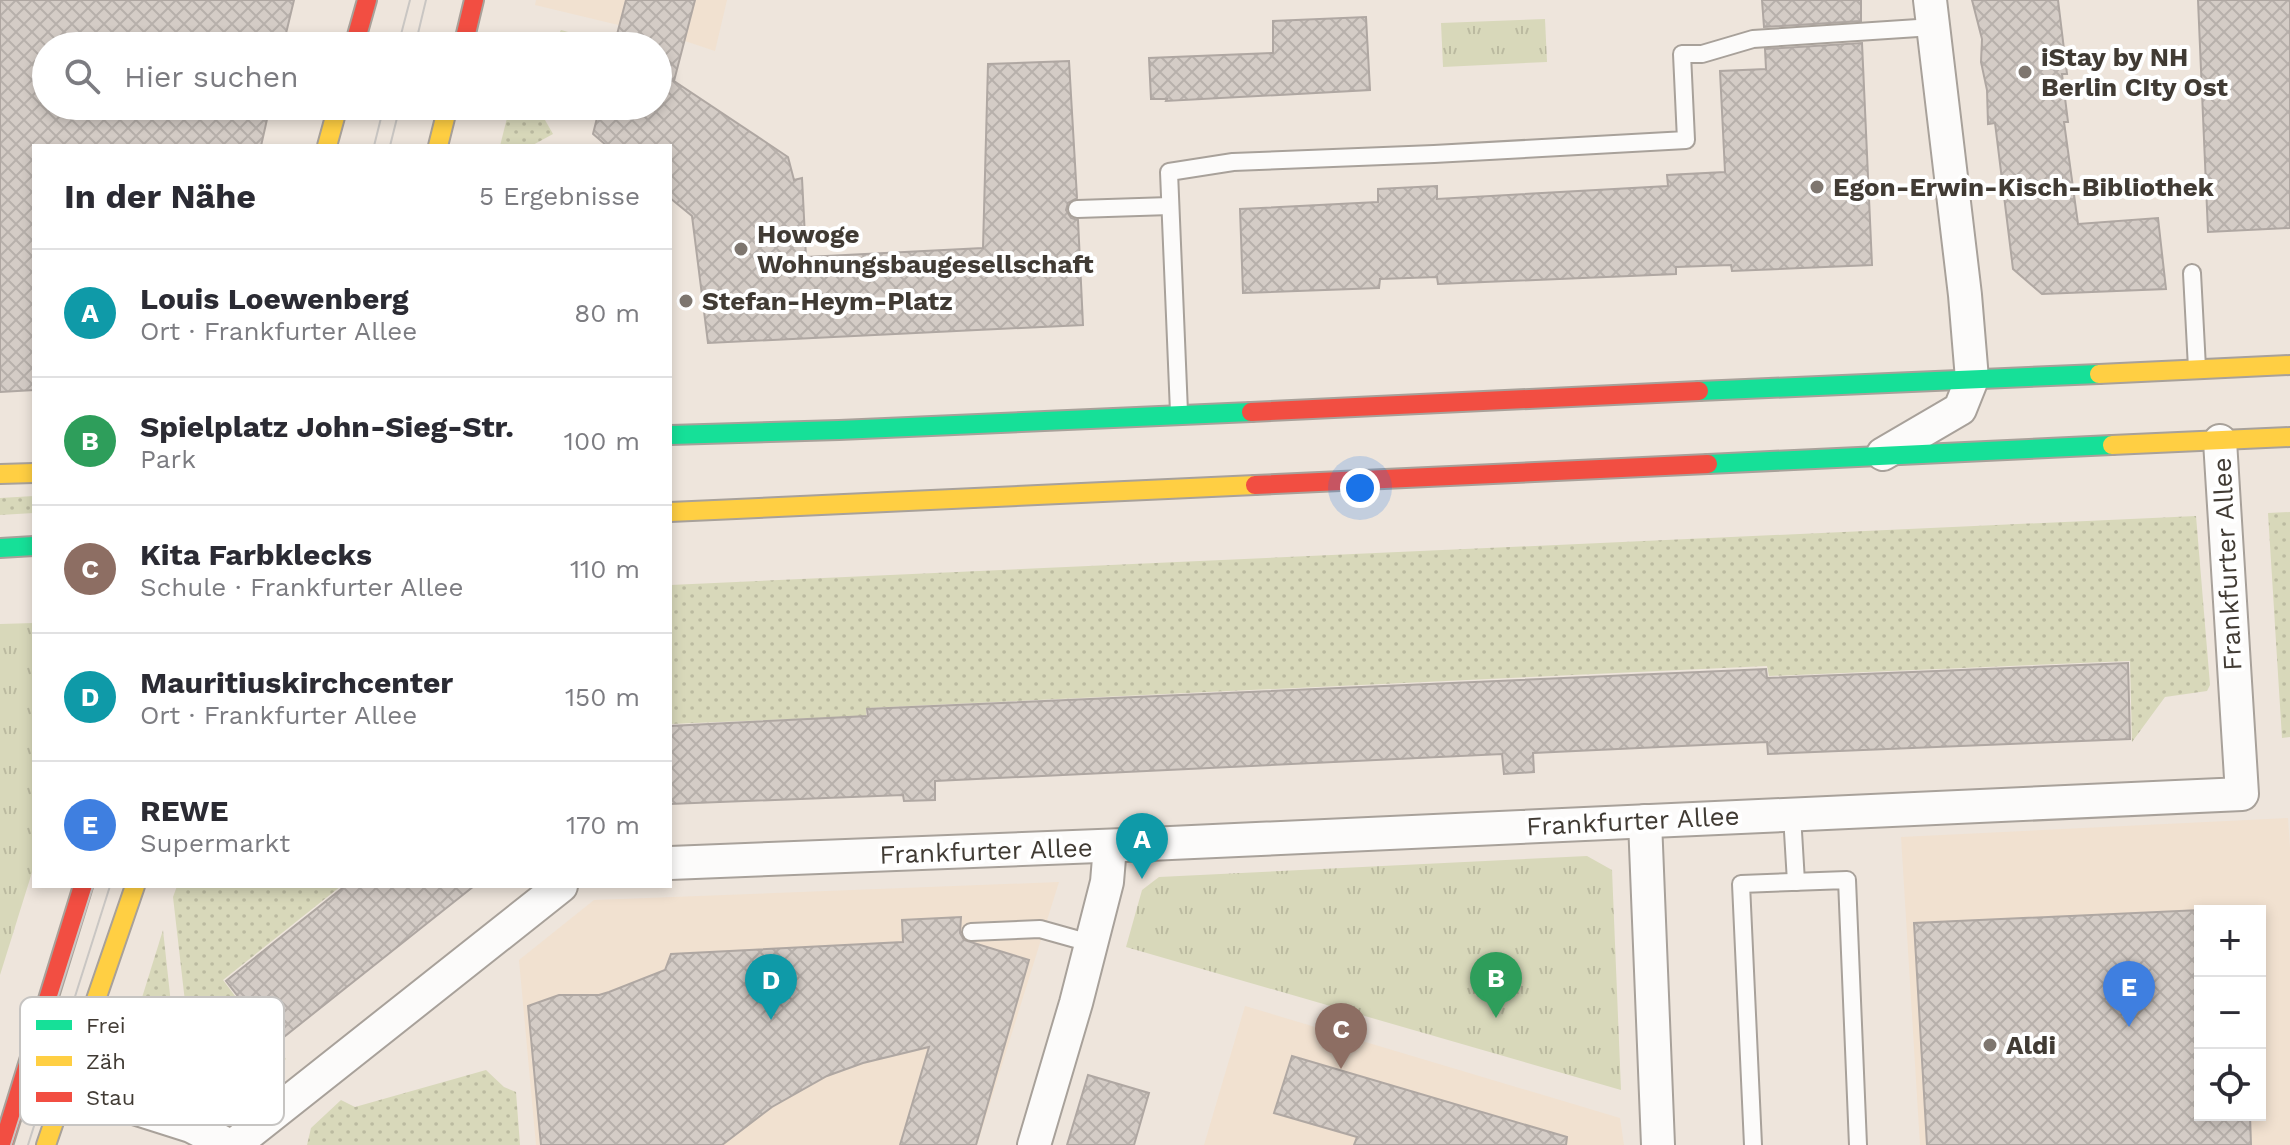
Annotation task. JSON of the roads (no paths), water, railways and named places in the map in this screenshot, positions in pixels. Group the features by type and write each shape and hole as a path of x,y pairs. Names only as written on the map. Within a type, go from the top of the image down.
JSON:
{"main road":[{"path":"358,32 367,0"},
{"path":"466,32 474,0"},
{"path":"328,144 334,120"},
{"path":"438,144 444,120"},
{"path":"672,435 2290,365"},
{"name":"Frankfurter Allee","path":"672,512 2290,437"},
{"path":"0,474 32,473"},
{"path":"0,548 32,546"},
{"path":"49,997 82,888"},
{"path":"96,997 134,888"},
{"path":"3,1145 20,1090"},
{"path":"46,1145 52,1125"}],"street":[{"path":"1880,456 1960,409 1972,379 1932,14"},
{"name":"Frankfurter Allee","path":"672,863 2242,794 2220,441"},
{"path":"1645,821 1658,1145"},
{"path":"1034,1145 1076,1003 1107,882 1110,846"},
{"path":"284,1105 558,888"},
{"path":"188,1125 228,1145"},
{"path":"234,1145 259,1125"}],"lane":[{"path":"1179,414 1169,172 1233,162 1686,140 1682,54 1702,54 1753,39 1932,14"},
{"path":"1077,209 1170,206"},
{"path":"2192,273 2197,369"},
{"path":"1792,815 1796,882"},
{"path":"1753,1145 1741,884 1847,880 1858,1145"},
{"path":"971,932 1040,929 1090,943"}],"tram line":[{"path":"402,32 410,0"},
{"path":"418,32 426,0"},
{"path":"374,144 380,120"},
{"path":"390,144 396,120"},
{"path":"58,997 92,888"},
{"path":"75,997 109,888"},
{"path":"11,1145 20,1117"},
{"path":"28,1145 34,1125"}],"place":[{"name":"iStay by NH Berlin CIty Ost","path":"2025,72"},
{"name":"Egon-Erwin-Kisch-Bibliothek","path":"1817,187"},
{"name":"Howoge Wohnungsbaugesellschaft","path":"741,249"},
{"name":"Stefan-Heym-Platz","path":"686,301"},
{"name":"Louis Loewenberg","path":"1142,879"},
{"name":"Spielplatz John-Sieg-Str.","path":"1496,1018"},
{"name":"Mauritiuskirchcenter","path":"771,1020"},
{"name":"REWE","path":"2129,1027"},
{"name":"Aldi","path":"1990,1045"},
{"name":"Kita Farbklecks","path":"1341,1069"}]}
